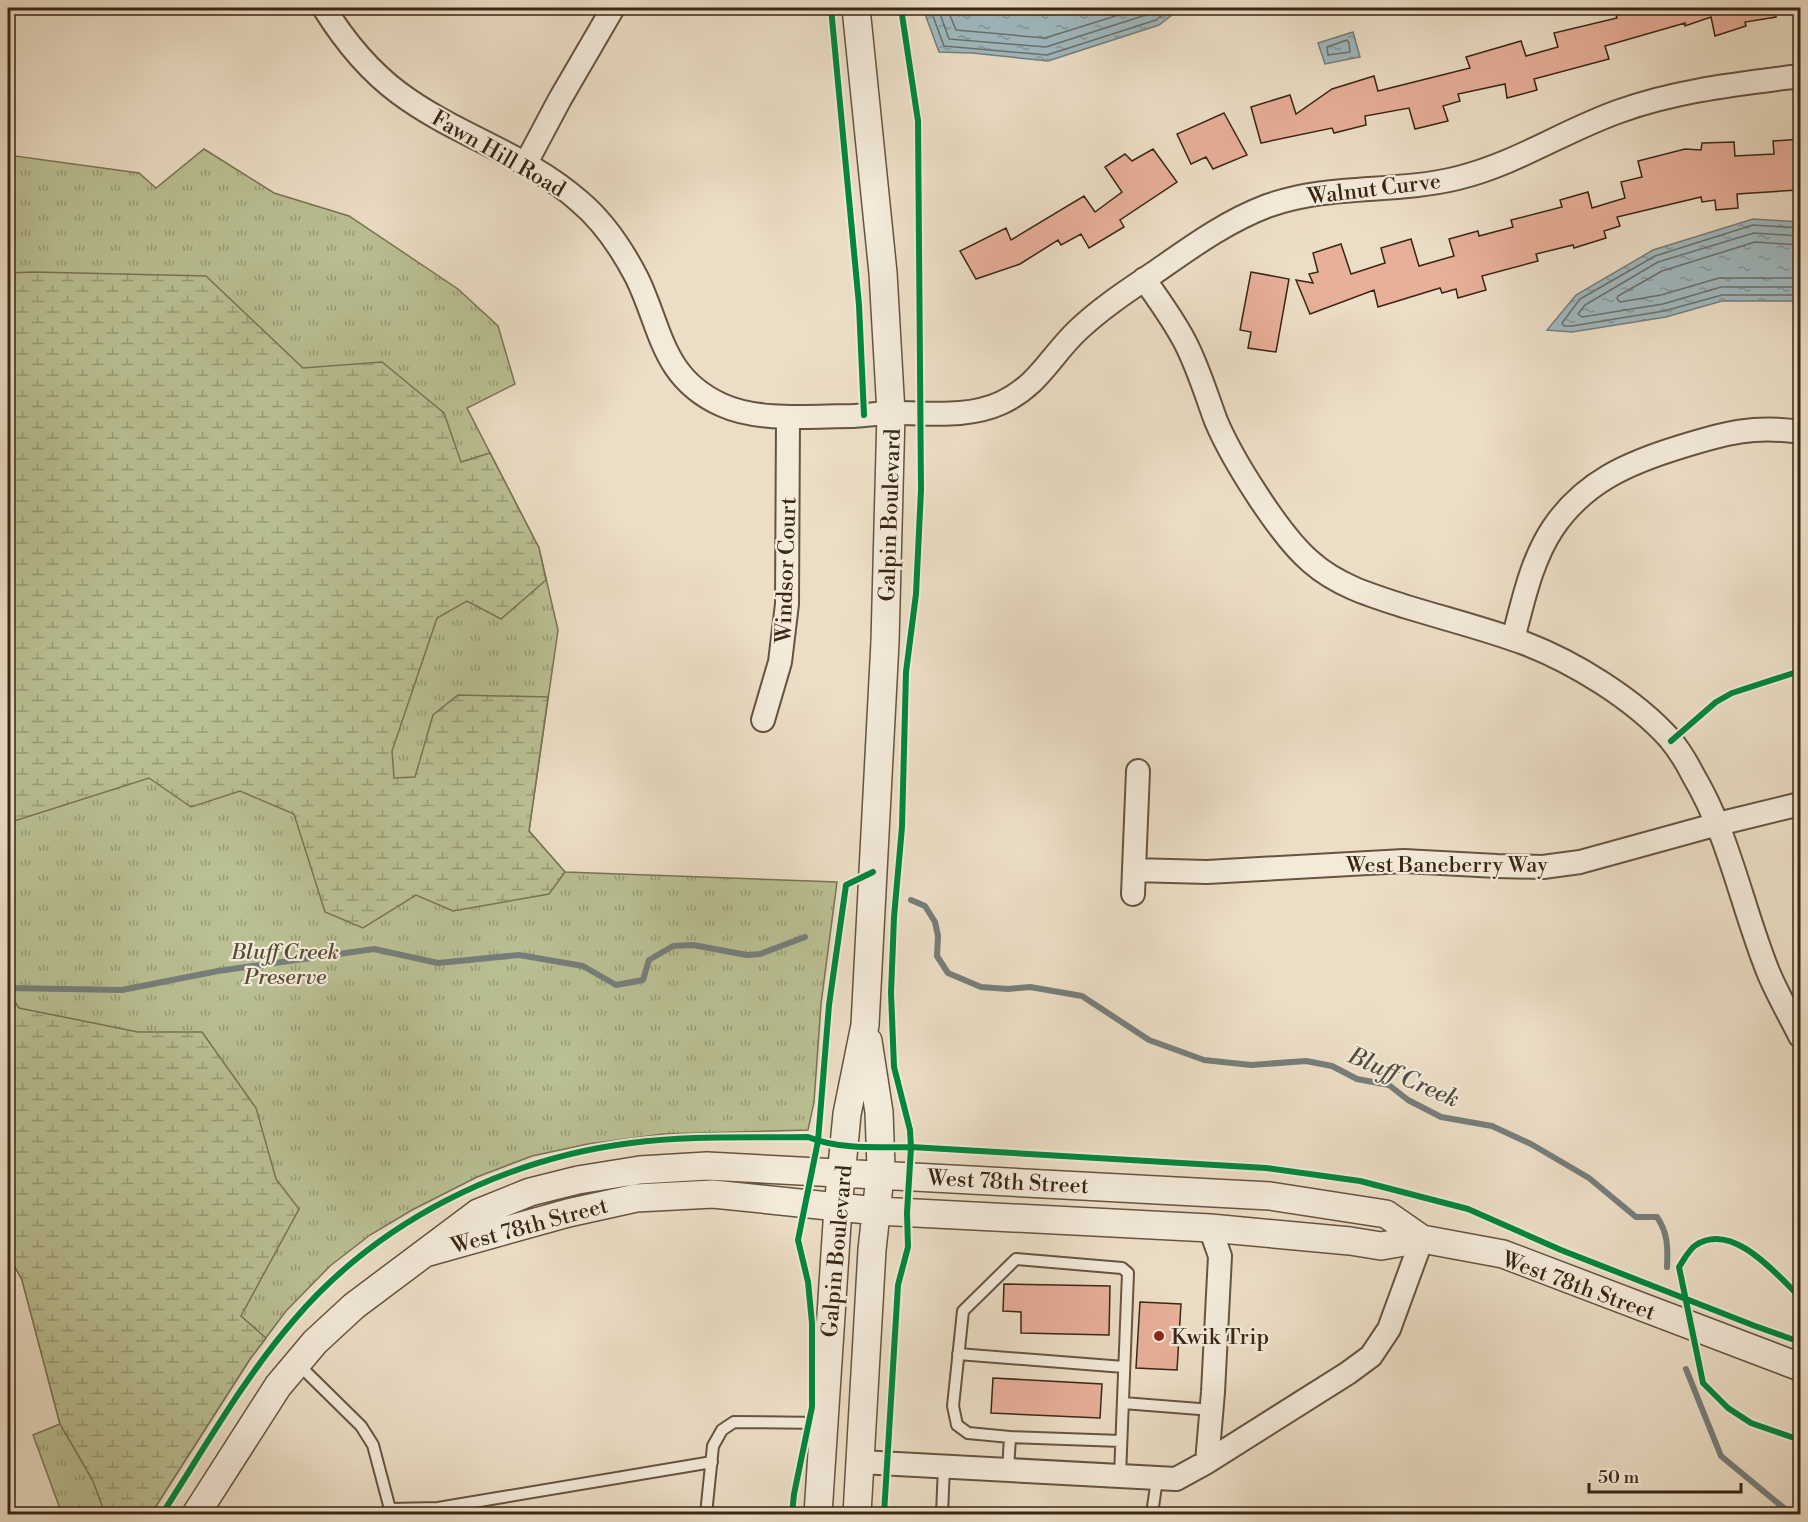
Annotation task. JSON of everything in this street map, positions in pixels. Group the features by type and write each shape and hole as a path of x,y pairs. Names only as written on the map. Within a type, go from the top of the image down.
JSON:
{"street":[{"name":"Fawn Hill Road","path":"324,8 352,49 399,93 430,113 526,163 561,186 584,205 606,231 638,280 665,350 683,376 703,394 721,405 742,412 788,417 891,413"},
{"path":"526,163 613,8"},
{"name":"Galpin Boulevard","path":"818,1515 838,1208 847,1114 865,1024 885,642 891,413 883,273 856,8"},
{"name":"Walnut Curve","path":"891,413 946,414 972,411 999,404 1025,389 1046,369 1074,334 1103,309 1199,241 1232,221 1266,207 1342,189 1412,186 1454,179 1488,170 1518,158 1614,113 1648,101 1687,91 1800,76"},
{"path":"1144,279 1168,312 1186,343 1217,423 1232,453 1282,530 1310,562 1339,581 1370,595 1513,639 1544,651 1582,671 1641,711 1671,741 1705,794 1718,824 1769,974 1800,1036"},
{"name":"Windsor Court","path":"763,720 780,662 786,622 788,417"},
{"path":"1513,639 1534,563 1553,529 1575,502 1601,480 1636,461 1719,435 1747,429 1775,428 1800,432"},
{"path":"1133,894 1138,771"},
{"name":"West Baneberry Way","path":"1134,870 1207,872 1404,861 1543,867 1580,862 1800,804"},
{"name":"Galpin Boulevard","path":"857,1515 872,1250 880,1174 879,1112 865,1024"},
{"name":"West 78th Street","path":"196,1515 278,1386 315,1342 354,1306 478,1213 530,1192 578,1180 640,1170 707,1166 1273,1197 1386,1214 1422,1239"},
{"name":"West 78th Street","path":"425,1253 568,1213 636,1198 713,1194 877,1211 1210,1228 1381,1246 1422,1239 1503,1254 1800,1367"},
{"path":"1207,1462 1220,1256 1210,1228"},
{"path":"860,1462 1176,1479 1207,1462 1371,1356 1389,1329 1422,1239"}],"lane":[{"path":"1120,1476 1128,1273 1122,1268 1016,1260 963,1311 953,1406 957,1425 968,1433 1121,1442"},
{"path":"958,1354 1124,1367"},
{"path":"297,1363 361,1426 373,1445 387,1512 438,1508 712,1462"},
{"path":"1123,1403 1212,1410"},
{"path":"706,1515 713,1446 722,1430 734,1422 823,1423"},
{"path":"1008,1470 1010,1437"},
{"path":"942,1515 944,1466"},
{"path":"1152,1515 1157,1479"}],"green space":[{"name":"Bluff Creek Preserve","path":"204,149 274,193 349,216 458,289 498,326 515,384 467,408 539,548 558,630 529,831 565,872 837,882 821,1004 814,1102 808,1130 663,1134 588,1144 532,1156 477,1177 412,1210 370,1235 330,1266 286,1311 250,1359 151,1514 62,1514 33,1435 60,1424 22,1280 8,1254 8,155 139,173 156,188"},
{"path":"8,273 206,276 303,368 382,362 444,413 461,462 490,453 539,548 546,580 501,619 467,601 437,618 392,751 394,778 415,777 433,715 458,695 548,697 529,831 565,872 549,894 453,911 416,895 363,928 325,912 294,814 240,791 191,807 149,778 8,823"},
{"path":"8,991 19,1008 138,1032 202,1032 256,1108 276,1179 299,1209 241,1316 266,1338 250,1359 151,1514 105,1514 93,1481 60,1424 22,1280 8,1254"}],"water":[{"path":"925,8 1181,8 1159,25 1048,61 939,52 925,14"},
{"path":"1353,32 1360,57 1325,64 1318,43"},
{"path":"1753,219 1800,222 1800,301 1722,301 1666,317 1572,332 1547,330 1576,295 1653,250"}],"building":[{"path":"1614,8 1776,8 1776,17 1745,22 1746,26 1715,36 1711,17 1685,26 1685,23 1605,46 1609,59 1534,79 1537,90 1507,98 1505,84 1458,94 1460,101 1443,106 1448,121 1415,129 1409,108 1365,116 1366,125 1334,133 1332,128 1261,143 1251,107 1290,95 1296,114 1332,89 1374,76 1378,91 1470,68 1466,57 1521,41 1526,56 1558,47 1554,33 1617,18"},
{"path":"1224,113 1247,155 1213,169 1206,157 1191,164 1177,134"},
{"path":"1800,139 1800,178 1797,178 1797,190 1737,194 1738,208 1716,210 1715,200 1702,202 1701,197 1617,217 1620,226 1604,231 1606,238 1574,248 1573,245 1536,254 1538,261 1482,276 1486,290 1458,298 1456,289 1442,293 1440,288 1378,307 1374,290 1310,314 1296,280 1313,283 1309,274 1318,272 1313,253 1341,244 1351,274 1385,263 1381,248 1411,239 1419,266 1454,256 1449,239 1478,231 1479,236 1513,227 1511,220 1562,207 1560,200 1588,192 1592,208 1625,198 1621,182 1642,177 1638,161 1685,149 1701,150 1702,143 1734,142 1735,156 1774,154 1773,141"},
{"path":"1153,149 1177,182 1120,220 1124,227 1089,248 1081,234 1061,245 1058,240 1020,264 976,279 960,251 1006,228 1011,240 1084,196 1095,212 1122,192 1105,167 1125,154 1132,161"},
{"path":"1251,272 1289,279 1276,352 1248,348 1251,332 1240,330"},
{"name":"Kwik Trip","path":"1004,1284 1110,1286 1109,1335 1021,1333 1021,1312 1003,1311"},
{"name":"Kwik Trip","path":"1140,1302 1181,1304 1177,1370 1136,1368"},
{"path":"993,1378 1102,1384 1100,1418 991,1413"}],"waterway":[{"name":"Bluff Creek","path":"911,900 925,906 935,922 938,936 937,956 948,973 981,987 1008,989 1030,987 1082,996 1149,1040 1204,1060 1251,1065 1306,1061 1332,1066 1357,1079 1389,1085 1408,1100 1441,1117 1492,1126 1531,1144 1589,1178 1636,1217 1657,1217 1666,1241 1667,1267"},
{"name":"Bluff Creek","path":"8,988 122,990 218,971 374,949 438,963 519,955 583,966 616,985 643,980 649,960 673,946 693,945 747,955 760,954 805,937"},
{"name":"Bluff Creek","path":"1686,1369 1721,1456 1791,1514"}],"cycle path":[{"path":"831,8 859,305 864,415"},
{"path":"884,1514 898,1285 908,1247 910,1130 894,1067 891,993 894,917 902,827 906,672 916,594 921,490 918,121 901,8"},
{"path":"1671,741 1716,702 1732,693 1800,671"},
{"path":"792,1514 812,1407 812,1323 808,1282 798,1240 818,1141 829,1005 846,885 873,872"},
{"path":"162,1514 225,1415 275,1343 327,1285 364,1253 404,1225 446,1200 491,1180 537,1163 584,1151 653,1140 808,1137 846,1146 911,1147 1266,1168 1360,1181 1468,1209 1561,1250 1800,1342"},
{"path":"1800,1297 1753,1254 1725,1240 1710,1239 1696,1245 1679,1267 1703,1383 1728,1408 1751,1423 1800,1440"}],"place":[{"name":"Kwik Trip","path":"1159,1336"}]}
